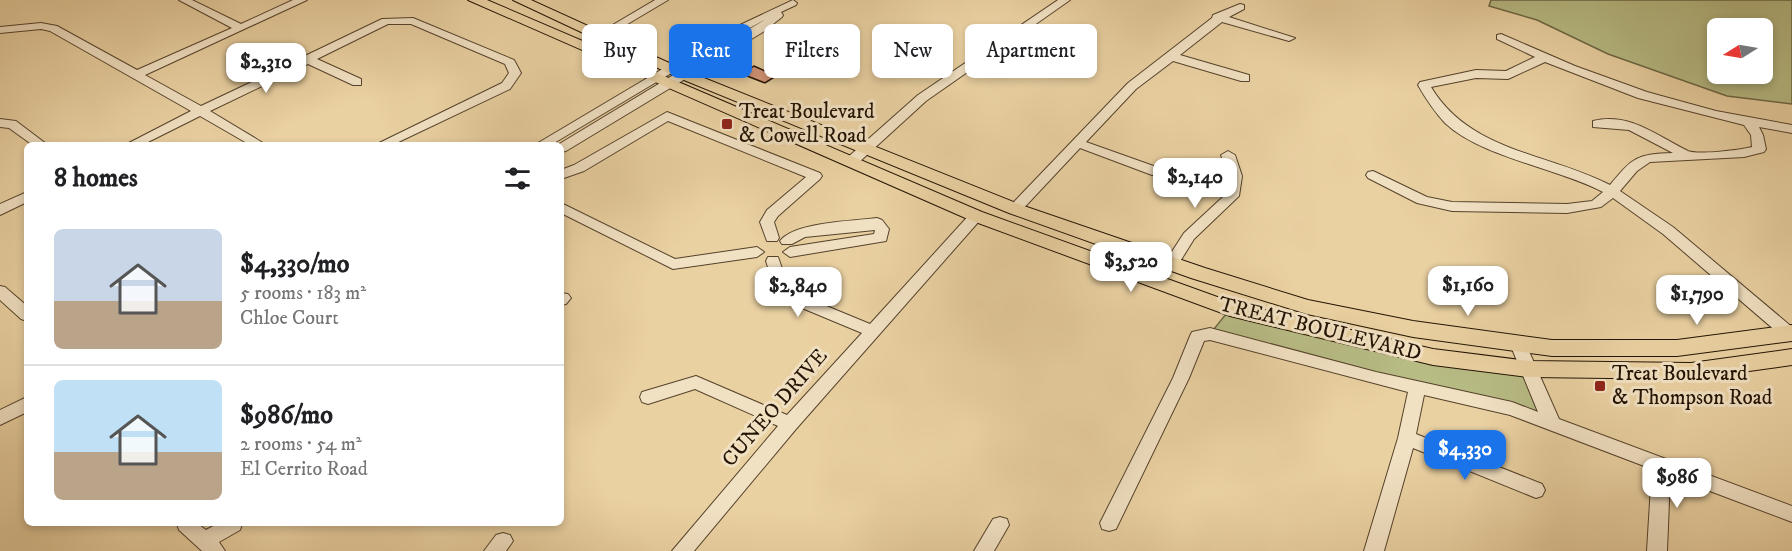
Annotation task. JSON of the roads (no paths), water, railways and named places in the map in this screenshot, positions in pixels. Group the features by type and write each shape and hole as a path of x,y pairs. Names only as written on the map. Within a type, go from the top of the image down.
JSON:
{"main road":[{"name":"TREAT BOULEVARD","path":"475,0 669,76"},
{"name":"TREAT BOULEVARD","path":"520,0 582,28"},
{"name":"TREAT BOULEVARD","path":"675,78 859,155 1171,264 1307,307 1413,329 1552,348 1677,348 1792,336"},
{"name":"TREAT BOULEVARD","path":"859,155 976,216 1230,309 1433,357 1529,369 1691,371 1792,357"},
{"path":"1716,368 1732,356 1783,349 1792,336"}],"street":[{"path":"184,0 241,28"},
{"path":"138,74 302,0"},
{"path":"621,24 663,0"},
{"path":"859,155 922,98 1065,0"},
{"path":"752,34 794,1"},
{"path":"1015,209 1132,86 1173,57 1217,17 1240,7"},
{"path":"1217,17 1289,38"},
{"path":"137,142 376,24 396,20 413,21 510,62 515,73 506,86 387,142"},
{"path":"0,30 41,26 53,28 255,142"},
{"path":"1502,37 1543,58 1653,100 1750,124 1792,129"},
{"path":"1173,57 1245,78"},
{"path":"305,58 357,82"},
{"path":"1543,58 1508,75 1476,74 1424,85 1429,96 1464,132 1488,146 1574,173 1612,189 1645,211 1792,336"},
{"path":"546,142 669,77"},
{"path":"564,146 669,77"},
{"path":"564,174 579,168 667,116 815,177 772,213 767,222 772,238 789,247 881,238 882,229 877,223 802,233 789,247 784,258 773,261 763,259 757,252"},
{"path":"1597,124 1613,122 1650,133 1687,156"},
{"path":"0,123 12,124 37,142"},
{"path":"1373,175 1408,194 1440,205 1557,209 1596,204 1634,163 1647,158 1744,153 1759,148 1750,124"},
{"path":"1078,142 1157,172"},
{"path":"1171,264 1189,237 1232,196 1235,176 1228,155"},
{"path":"0,210 24,198"},
{"path":"564,209 674,264 757,252"},
{"name":"CUNEO DRIVE","path":"682,551 790,424 976,216"},
{"path":"757,252 762,242 772,238"},
{"path":"773,261 783,294 872,331"},
{"path":"0,291 24,311"},
{"path":"1109,523 1181,378 1198,336 1210,334 1417,388 1512,409 1792,514"},
{"path":"1518,344 1552,424"},
{"path":"648,397 696,382 790,424"},
{"path":"1374,551 1407,438 1417,388"},
{"path":"0,418 24,406"},
{"path":"1407,438 1536,490"},
{"path":"1657,551 1661,464"},
{"path":"984,551 1000,525"},
{"path":"188,526 210,546 231,526"}],"place":[{"name":"Treat Boulevard & Cowell Road","path":"727,124"},
{"name":"Treat Boulevard & Thompson Road","path":"1600,386"}]}
